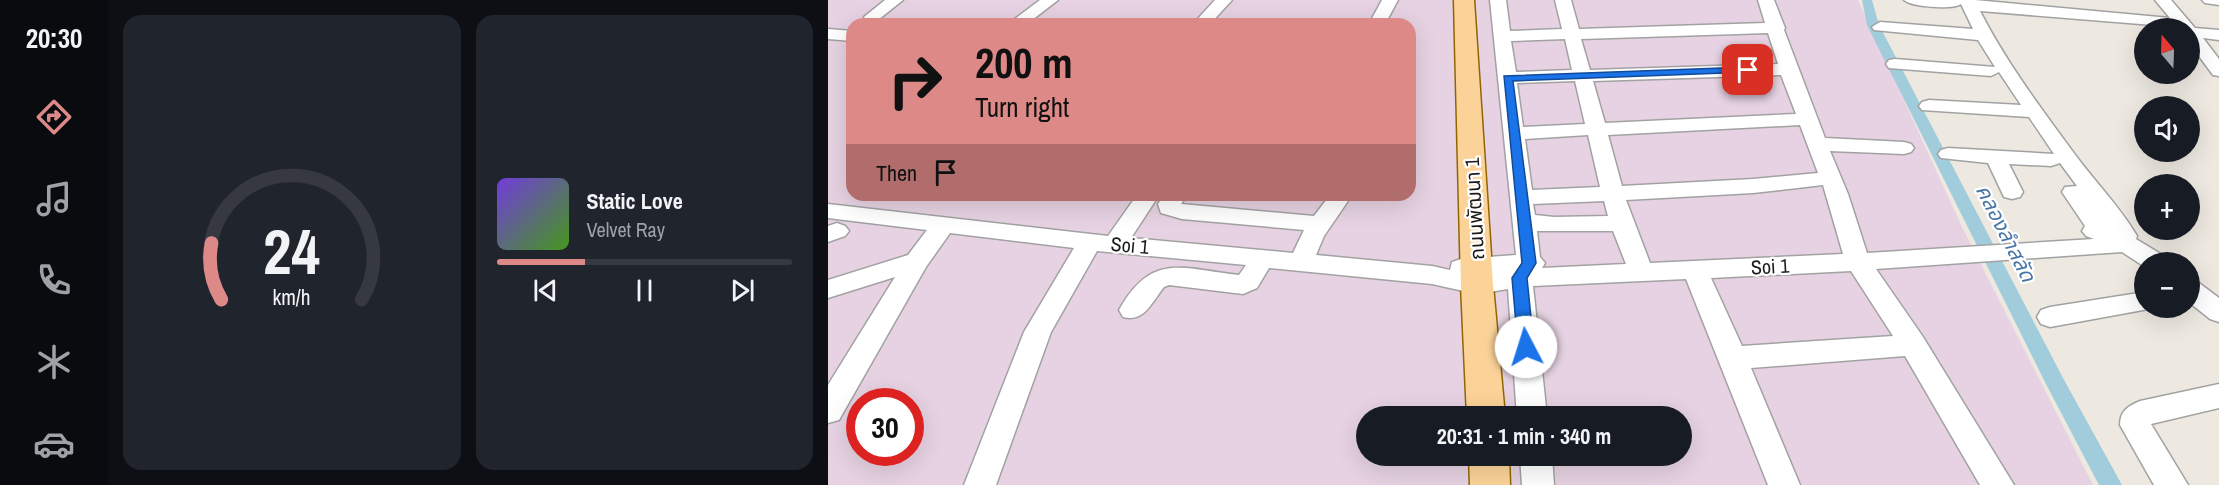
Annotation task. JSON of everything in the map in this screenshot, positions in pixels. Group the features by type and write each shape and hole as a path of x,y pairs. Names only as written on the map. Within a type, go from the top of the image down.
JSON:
{"main road":[{"name":"ถนนพัฒนา 1","path":"1464,0 1485,406"},
{"path":"1489,466 1490,485"}],"street":[{"path":"872,17 895,0"},
{"path":"1024,18 1050,0"},
{"path":"1207,18 1224,0"},
{"path":"1380,18 1390,0"},
{"path":"1498,0 1525,222 1531,406"},
{"path":"1563,0 1583,75 1586,96 1615,191 1622,223 1638,264 1855,253"},
{"path":"1766,0 1777,28 1788,69 1818,144 1855,253 1913,345 1990,484"},
{"path":"1912,0 1961,2 2134,23"},
{"path":"2163,0 2179,18"},
{"path":"2210,0 2216,1"},
{"path":"1961,2 1991,71 2069,161 2117,222 2125,236 2109,240"},
{"path":"1880,27 1976,35"},
{"path":"1503,36 1571,32 1777,28"},
{"path":"2200,31 2219,35"},
{"path":"828,34 846,36"},
{"path":"1976,35 2027,112 2051,160 2098,226 2109,240 2140,252"},
{"path":"2200,45 2219,71"},
{"path":"1895,64 1991,71"},
{"path":"1508,78 1788,69"},
{"path":"1929,106 2027,112"},
{"path":"1514,133 1807,119"},
{"path":"1818,144 1904,148"},
{"path":"1948,154 2051,160"},
{"path":"1996,158 2012,192"},
{"path":"1522,198 1615,191 1728,188 1830,178"},
{"path":"835,222 865,201"},
{"path":"980,485 1038,332 1102,242 1142,201"},
{"path":"1171,201 1169,208 1182,212 1321,224"},
{"path":"1301,262 1321,224 1337,201"},
{"name":"Soi 1","path":"835,222 944,224 1432,275 1477,275 1638,264 1695,270 1855,253 2109,240"},
{"path":"1525,222 1554,225 1622,223"},
{"path":"828,411 916,262 944,224"},
{"path":"1132,310 1158,278 1167,276 1243,285 1248,282 1263,258"},
{"path":"828,289 916,262"},
{"path":"1695,270 1784,485"},
{"path":"2200,293 2219,312"},
{"path":"2050,317 2134,303"},
{"path":"1733,358 1913,345"},
{"path":"2172,485 2135,425 2135,419 2140,414 2219,396"},
{"path":"1537,466 1538,485"}],"shaded area":[{"path":"828,0 1858,0 1962,227 2093,485 828,485"}],"waterway":[{"name":"คลองลำสลัด","path":"1867,0 1873,25 2056,384 2111,485"}],"route":[{"path":"1526,347 1520,278 1529,263 1508,78 1748,70"}]}
